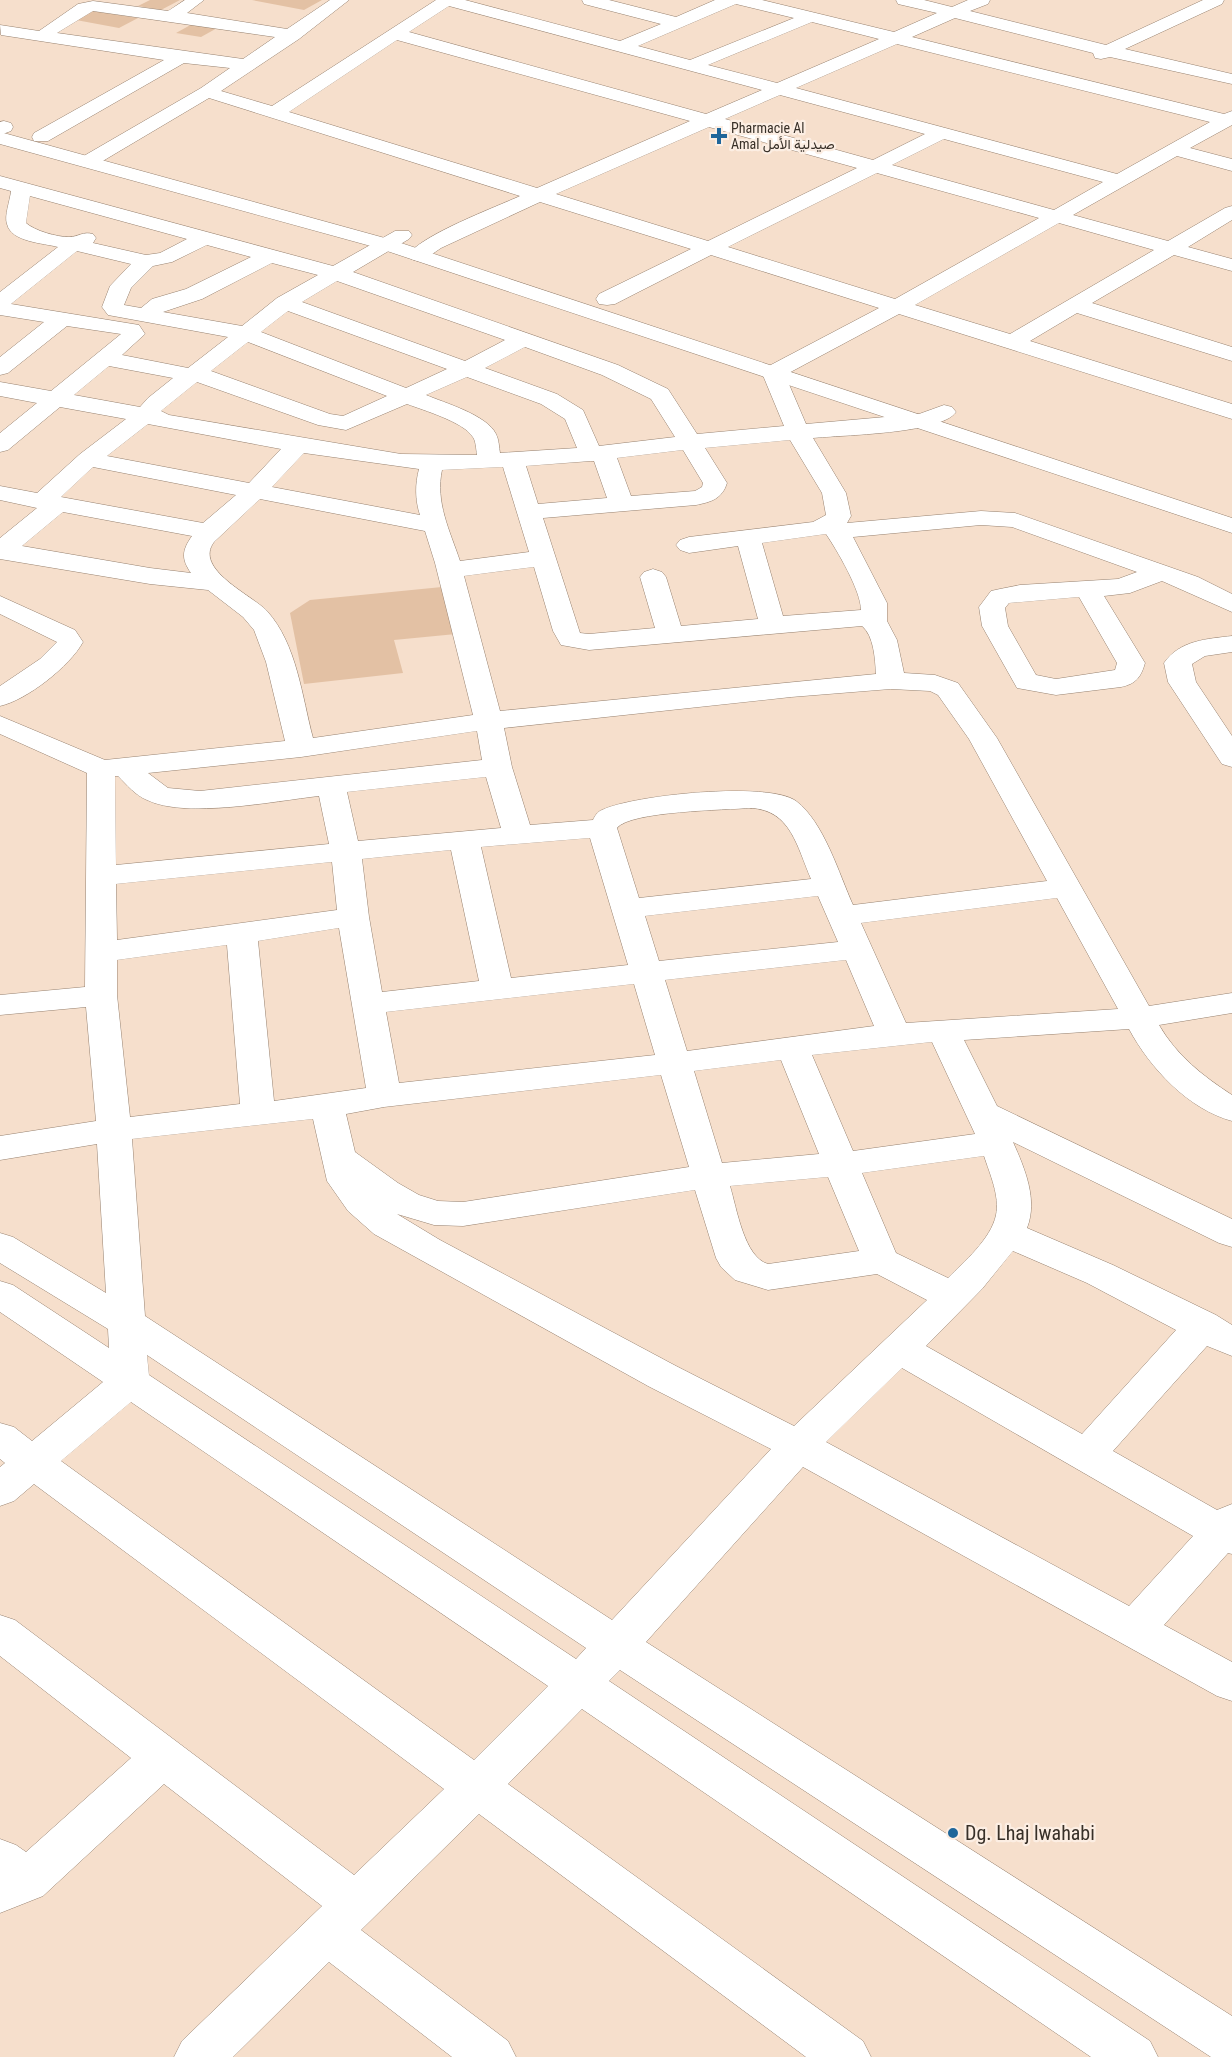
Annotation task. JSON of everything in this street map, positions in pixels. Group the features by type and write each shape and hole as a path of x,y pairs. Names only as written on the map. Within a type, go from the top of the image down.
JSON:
{"street":[{"path":"171,16 196,0"},
{"path":"96,158 207,92 341,0"},
{"path":"274,113 447,0 1118,180"},
{"path":"590,0 678,22"},
{"path":"622,48 729,0"},
{"path":"742,0 1229,119"},
{"path":"904,0 1108,51 1232,79"},
{"path":"426,249 538,195 982,0"},
{"path":"1053,77 1216,0"},
{"path":"42,36 84,8 93,6 293,35"},
{"path":"690,66 811,17"},
{"path":"0,30 248,65"},
{"path":"395,34 1232,265"},
{"path":"41,137 181,57"},
{"path":"207,92 1232,412"},
{"path":"426,249 607,299 783,368 896,307 1229,119"},
{"path":"1,130 41,137 96,158"},
{"path":"1,130 394,239 934,417 1232,508"},
{"path":"607,299 942,133"},
{"path":"1175,150 1232,165"},
{"path":"0,182 334,273 610,370 651,388 665,400 716,483 712,492 696,498 528,512"},
{"path":"22,187 16,223 19,229 29,234 146,261 165,258 207,237"},
{"path":"1012,342 1232,212"},
{"path":"0,302 21,275 128,216"},
{"path":"0,236 29,234"},
{"path":"0,550 49,504 88,459 192,374 285,303 394,239"},
{"path":"144,316 160,304 194,294 271,255"},
{"path":"146,261 121,286 113,307 116,310 244,333 468,421 478,428 488,446 501,460 528,512 563,615 566,633 570,639 589,642 856,618 874,622"},
{"path":"285,303 378,334 549,399 566,408 575,415 622,504"},
{"path":"1074,305 1232,354"},
{"path":"0,309 119,327 133,332 132,336 105,359 1,444"},
{"path":"0,368 62,319"},
{"path":"105,359 192,374 326,420 346,423 466,369 522,340"},
{"path":"783,368 798,433 834,493 839,516 835,527 874,603 874,622 887,650 891,681"},
{"path":"0,388 54,400 147,413 167,422 307,447 432,463 597,453 934,417 1232,526"},
{"path":"281,404 307,447"},
{"path":"301,748 271,635 251,609 227,595 215,583 195,557 198,545 210,532 307,447"},
{"path":"88,459 436,526"},
{"path":"432,463 428,491 429,506 450,570 489,721 498,767 518,834"},
{"path":"0,493 49,504 210,532"},
{"path":"688,545 835,527 981,518 1008,519 1034,525 1162,572 1211,591 1232,604"},
{"path":"748,538 773,626"},
{"path":"0,550 150,576 215,583"},
{"path":"450,570 543,558"},
{"path":"1088,589 1131,663 1128,674 1121,679 1056,687 1028,682 1021,674 995,626 992,607 1000,597 1020,593 1121,586 1162,572"},
{"path":"653,577 670,635"},
{"path":"0,604 66,636 70,642 0,718 114,768 146,788 181,800 200,800 498,767"},
{"path":"1232,644 1201,647 1182,658 1178,663 1182,682 1232,758"},
{"path":"114,768 301,748 489,721 891,681 935,683 948,689 983,738 1154,1045 1189,1083 1232,1110"},
{"path":"1204,714 1232,711"},
{"path":"114,768 101,876 100,995 114,1130 130,1381"},
{"path":"331,786 346,853 353,917 384,1096"},
{"path":"101,876 346,853 464,839 602,828 610,817 631,811 751,799 778,802 786,806 802,826 894,1034"},
{"path":"602,828 734,1258 756,1275 768,1277 881,1261 952,1296"},
{"path":"464,839 498,989"},
{"path":"627,909 829,886"},
{"path":"842,916 1066,888"},
{"path":"101,952 353,917"},
{"path":"242,934 258,1112"},
{"path":"368,1004 857,949"},
{"path":"0,1005 100,995"},
{"path":"0,1148 114,1130 327,1106 384,1096 675,1063 894,1034 1139,1018 1232,1003"},
{"path":"199,2057 578,1685 797,1445 952,1296 992,1254 1007,1234 1014,1217 1014,1199 1009,1173 943,1030"},
{"path":"792,1047 843,1164 881,1261"},
{"path":"327,1106 345,1181 361,1202 397,1231 427,1250 637,1363 797,1445 1232,1683"},
{"path":"337,1153 391,1195 431,1213 463,1214 710,1176 843,1164 988,1128 1232,1233"},
{"path":"1007,1234 1100,1274 1217,1333 1086,1455"},
{"path":"0,1246 127,1323 616,1645 1232,2043"},
{"path":"0,1294 1133,2057"},
{"path":"898,1348 1086,1455 1229,1530 1135,1629"},
{"path":"0,1490 17,1450 130,1381"},
{"path":"17,1450 846,2057"},
{"path":"0,1632 164,1756 491,2057"},
{"path":"9,1877 164,1756"}],"building":[{"path":"150,0 180,0 161,10 138,6"},
{"path":"252,0 322,0 304,10"},
{"path":"93,11 138,18 119,28 76,20"},
{"path":"194,23 219,27 201,37 176,33"},
{"path":"442,587 456,634 394,640 403,673 304,684 290,613 310,600"}],"place":[{"name":"Pharmacie Al Amal صيدلية الأمل","path":"719,136"},
{"name":"Dg. Lhaj lwahabi","path":"953,1833"}]}
